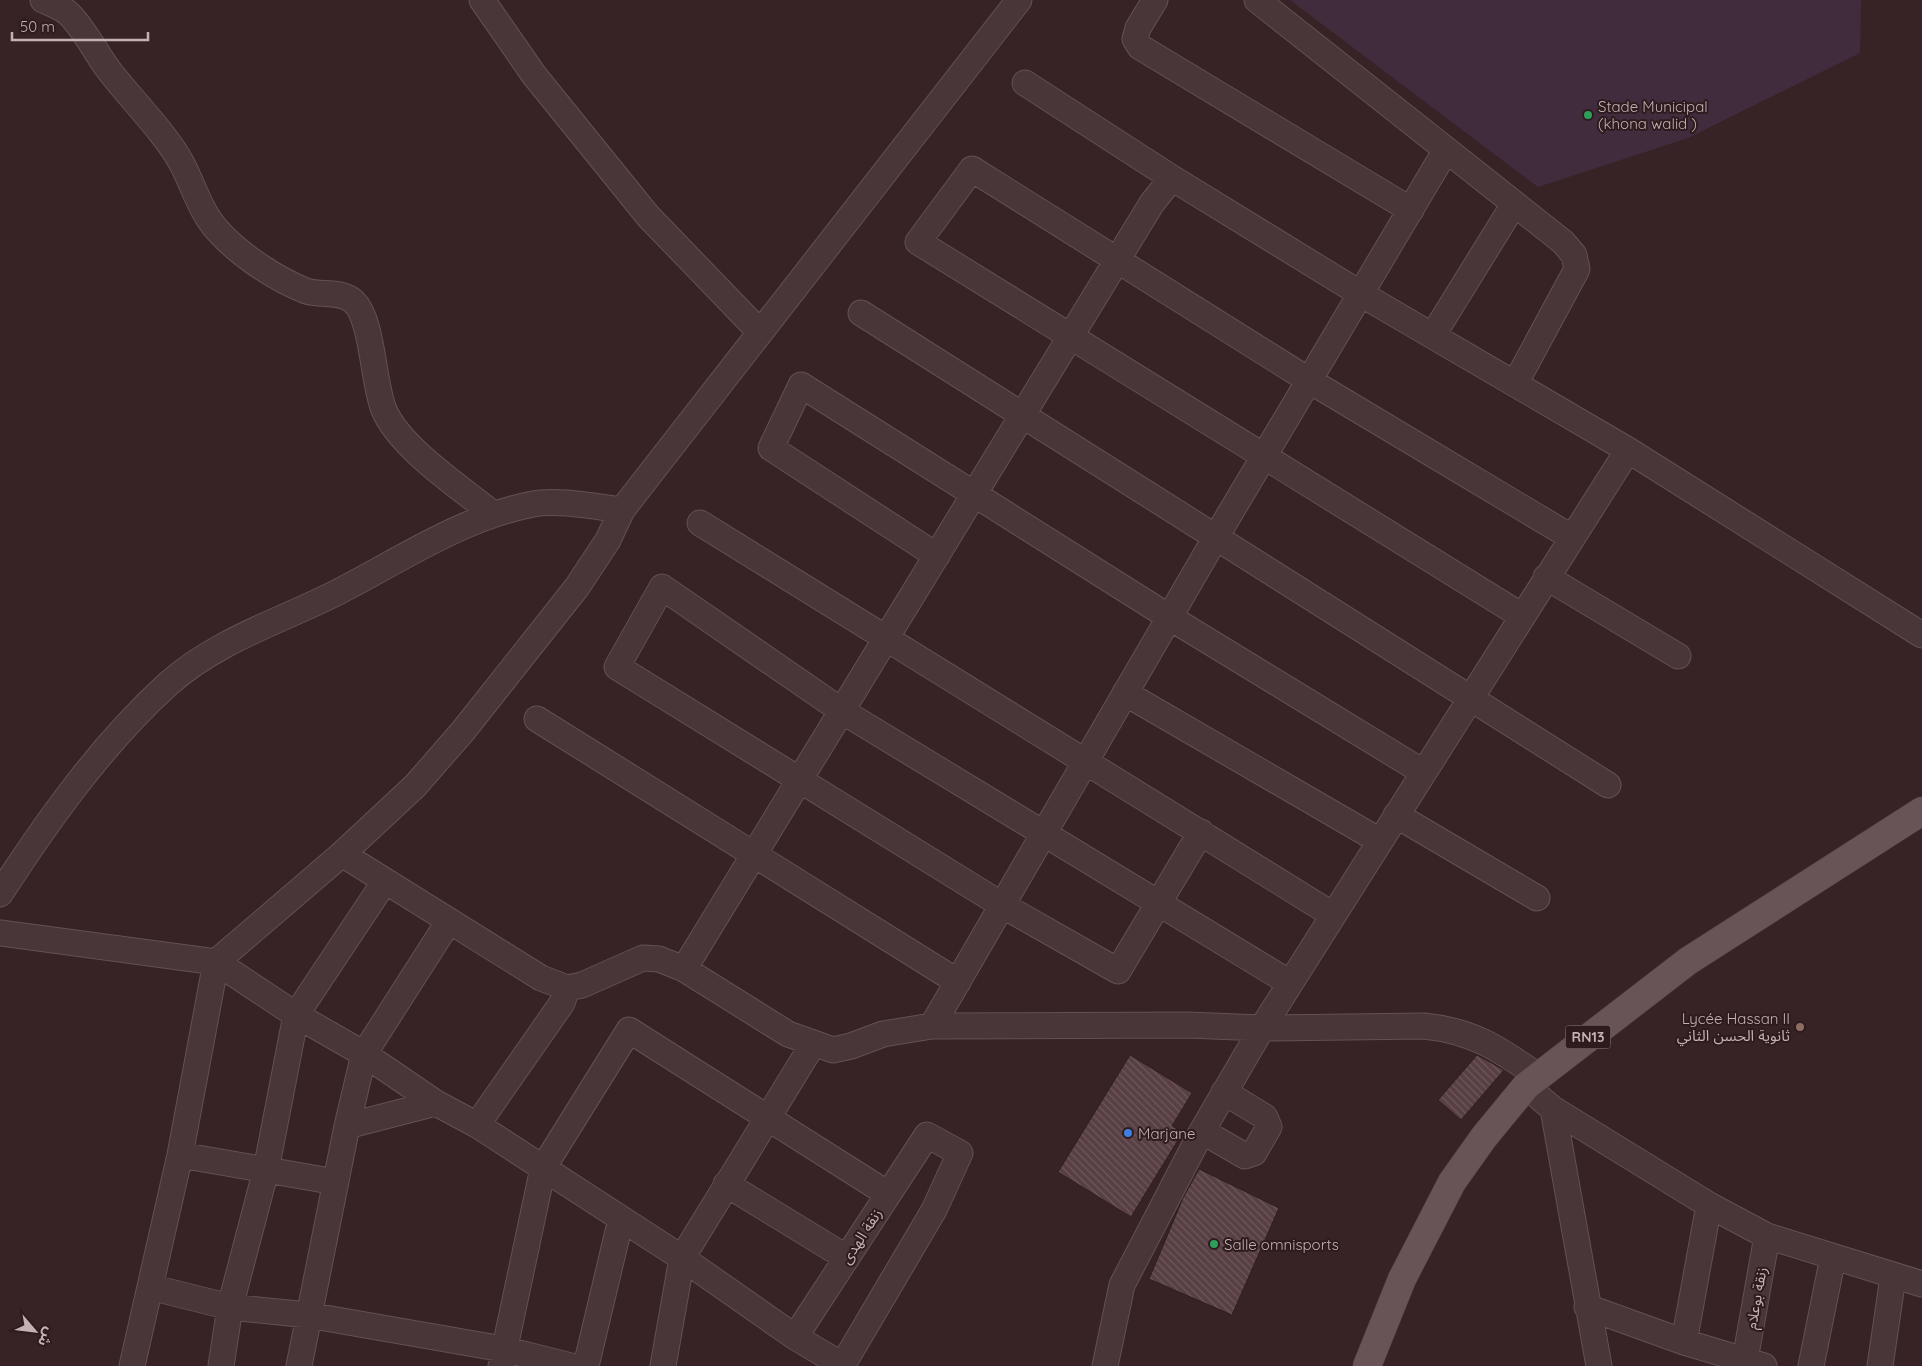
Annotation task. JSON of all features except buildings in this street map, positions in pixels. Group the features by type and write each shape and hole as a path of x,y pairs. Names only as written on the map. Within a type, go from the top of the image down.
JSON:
{"main road":[{"name":"RN13","path":"1367,1366 1402,1279 1452,1182 1484,1137 1532,1081 1688,961 1922,811"}],"street":[{"path":"43,0 58,7 74,20 106,66 168,143 181,162 204,213 219,232 243,253 289,283 308,292 341,295 353,300 359,309 365,327 384,410 391,423 423,458 493,514"},
{"path":"482,0 534,76 648,216 760,332"},
{"path":"132,1366 180,1155 216,962 342,854 415,786 464,731 577,588 608,540 622,510 1019,0"},
{"path":"1155,0 1138,28 1136,39 1140,47 1411,210"},
{"path":"1257,0 1563,242 1574,255 1576,268 1515,384"},
{"path":"1025,83 1172,178 1361,294 1628,450 1922,635"},
{"path":"932,1026 1169,617 1446,150"},
{"path":"1522,616 918,242 972,169 1310,381 1571,537"},
{"path":"684,969 1152,203 1172,178"},
{"path":"1433,336 1514,204"},
{"path":"861,313 1608,785"},
{"path":"937,556 771,448 801,385 1169,617 1423,772"},
{"path":"1105,1366 1122,1285 1224,1092 1290,983 1546,576 1628,450"},
{"path":"0,894 71,793 128,722 170,682 207,654 261,626 331,595 443,535 493,514 536,503 588,505 622,510"},
{"path":"700,523 1333,915"},
{"path":"1546,576 1678,656"},
{"path":"1201,832 1160,904 1118,971 1002,905 617,667 662,587 842,711 1044,833 1160,904 1290,983"},
{"path":"1125,693 1380,841"},
{"path":"537,719 958,982"},
{"path":"1396,815 1537,898"},
{"path":"342,854 541,978 567,988 591,982 643,958 659,958 684,969 788,1034 832,1050 851,1046 883,1034 932,1026 1188,1025 1262,1028 1424,1026 1446,1028 1475,1036 1532,1081 1553,1109 1709,1205 1768,1236 1893,1277 1922,1284"},
{"path":"221,1366 230,1307 266,1170 296,1015 385,881"},
{"path":"299,1366 347,1126 364,1054 449,921"},
{"path":"0,933 216,962 296,1015 364,1054 436,1103 477,1125 682,1258 795,1337 843,1366"},
{"path":"477,1125 562,1003 567,988"},
{"path":"502,1358 542,1168 629,1030 888,1194"},
{"path":"663,1366 682,1258 813,1044"},
{"path":"1202,1131 1245,1156 1254,1154 1270,1127 1265,1117 1224,1092"},
{"path":"347,1126 436,1103"},
{"path":"1553,1109 1598,1366"},
{"name":"زنقة الهدى","path":"795,1337 927,1135 960,1153 934,1210 843,1366"},
{"path":"180,1155 336,1182"},
{"path":"726,1184 847,1258"},
{"path":"1684,1342 1709,1205"},
{"path":"586,1366 621,1218"},
{"name":"زنقة بوعلام","path":"1754,1363 1768,1236"},
{"path":"1811,1366 1833,1257"},
{"path":"1880,1366 1893,1277"},
{"path":"150,1287 230,1307 308,1315 502,1358 571,1366"},
{"path":"1587,1307 1684,1342 1754,1363"}],"shaded area":[{"name":"Stade Municipal (khona walid )","path":"1290,0 1861,0 1860,53 1688,138 1538,187"}],"place":[{"name":"Stade Municipal (khona walid )","path":"1588,115"},
{"name":"Lycée Hassan II ثانوية الحسن الثاني","path":"1800,1027"},
{"name":"Marjane","path":"1128,1133"},
{"name":"Salle omnisports","path":"1214,1244"}]}
